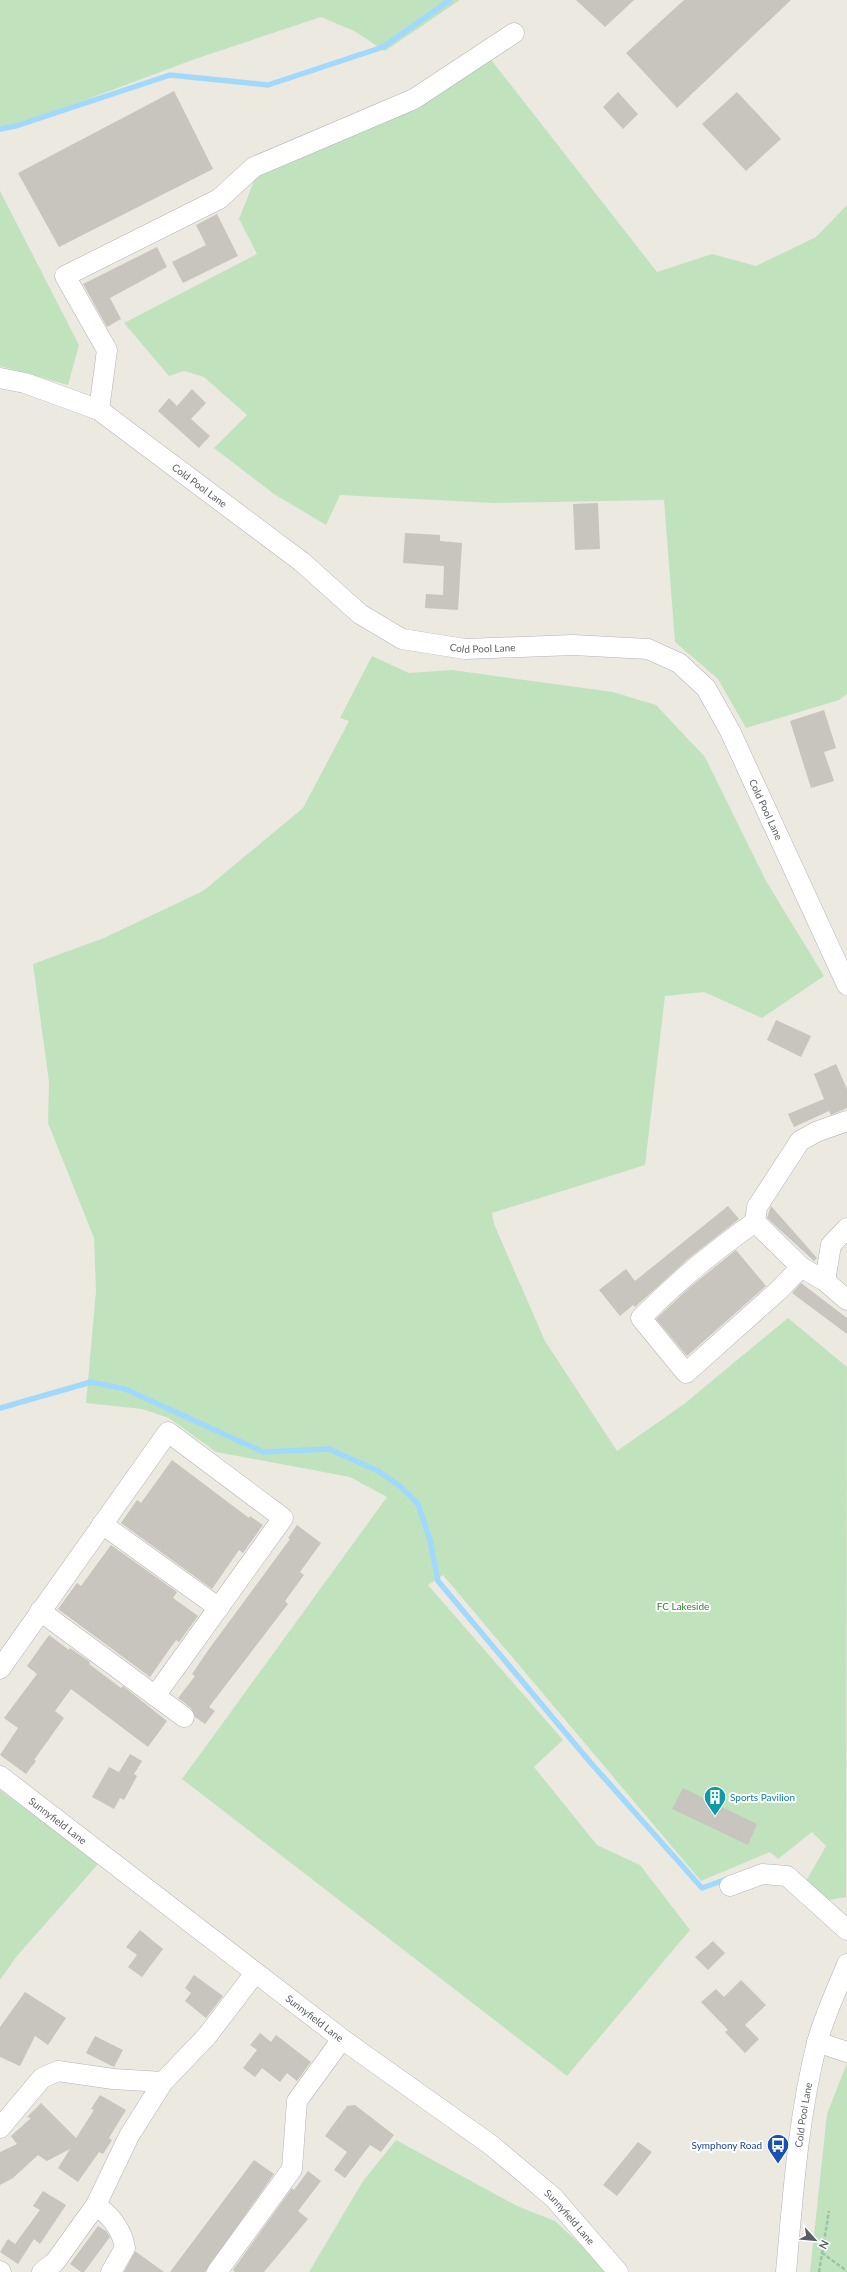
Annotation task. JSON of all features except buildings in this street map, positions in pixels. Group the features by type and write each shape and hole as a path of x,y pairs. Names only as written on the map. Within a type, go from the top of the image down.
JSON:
{"street":[{"path":"99,410 107,350 65,276 219,199 254,167 414,99 514,33"},
{"name":"Cold Pool Lane","path":"0,378 25,383 99,410 302,562 360,614 402,639 465,648 573,645 648,648 679,663 706,688 730,731 846,980"},
{"path":"801,1267 779,1290 686,1372 641,1318 669,1289 716,1250 755,1222 757,1207 800,1141 816,1132 847,1121"},
{"path":"755,1222 801,1267 824,1280 847,1300"},
{"path":"824,1280 831,1245 847,1228"},
{"path":"0,1669 168,1432 283,1518 155,1696"},
{"path":"102,1524 219,1608"},
{"path":"40,1611 184,1717"},
{"name":"Sunnyfield Lane","path":"0,1776 342,2039 491,2145 554,2198 618,2272"},
{"path":"730,1886 762,1874 787,1876 847,1930"},
{"name":"Cold Pool Lane","path":"786,2272 796,2151 817,2042 847,1964"},
{"path":"42,2272 55,2262 96,2205 129,2136 163,2082 207,2036 255,1973"},
{"path":"217,2272 292,2169 297,2102 342,2039"},
{"path":"817,2042 847,2052"},
{"path":"0,2128 42,2078 58,2071 113,2079 163,2082"},
{"path":"96,2205 106,2213 123,2234 125,2248 111,2272"}],"path":[{"path":"819,2272 829,2211"},
{"path":"822,2253 847,2271"}],"green space":[{"path":"0,0 460,0 385,51 354,31 321,17 195,59 16,126 0,129"},
{"path":"489,57 657,272 712,254 756,266 816,237 847,205 847,694 839,700 746,728 718,679 675,642 664,500 492,503 340,495 326,525 274,494 214,448 247,415 204,377 184,371 169,376 124,323 257,254 239,219 256,176"},
{"path":"0,191 79,345 68,385 0,366"},
{"name":"FC Lakeside","path":"372,656 409,673 452,670 613,692 656,705 705,757 766,881 824,976 762,1018 704,992 665,996 645,1165 492,1213 494,1224 545,1341 617,1451 684,1404 788,1318 847,1367 846,1897 829,1900 805,1883 826,1846 812,1832 778,1859 770,1852 701,1881 443,1575 428,1585 563,1740 534,1767 597,1845 640,1865 690,1930 567,2076 182,1779 387,1497 350,1477 216,1452 169,1418 142,1409 86,1403 96,1291 94,1238 48,1123 49,1082 33,964 104,938 203,891 303,808 349,721 340,718"},
{"path":"0,1790 99,1863 17,1956 0,1980"},
{"path":"847,2063 847,2272 810,2272 827,2114"},
{"path":"396,2140 517,2206 555,2221 610,2272 309,2272 363,2181"}],"waterway":[{"path":"0,129 16,126 170,75 268,85 383,47 450,0"},
{"path":"0,1408 91,1382 125,1389 263,1452 329,1449 378,1471 401,1487 418,1504 430,1540 438,1581 590,1762 702,1888 727,1879"}],"place":[{"name":"Sports Pavilion","path":"715,1816"},
{"name":"Symphony Road","path":"778,2164"}]}
